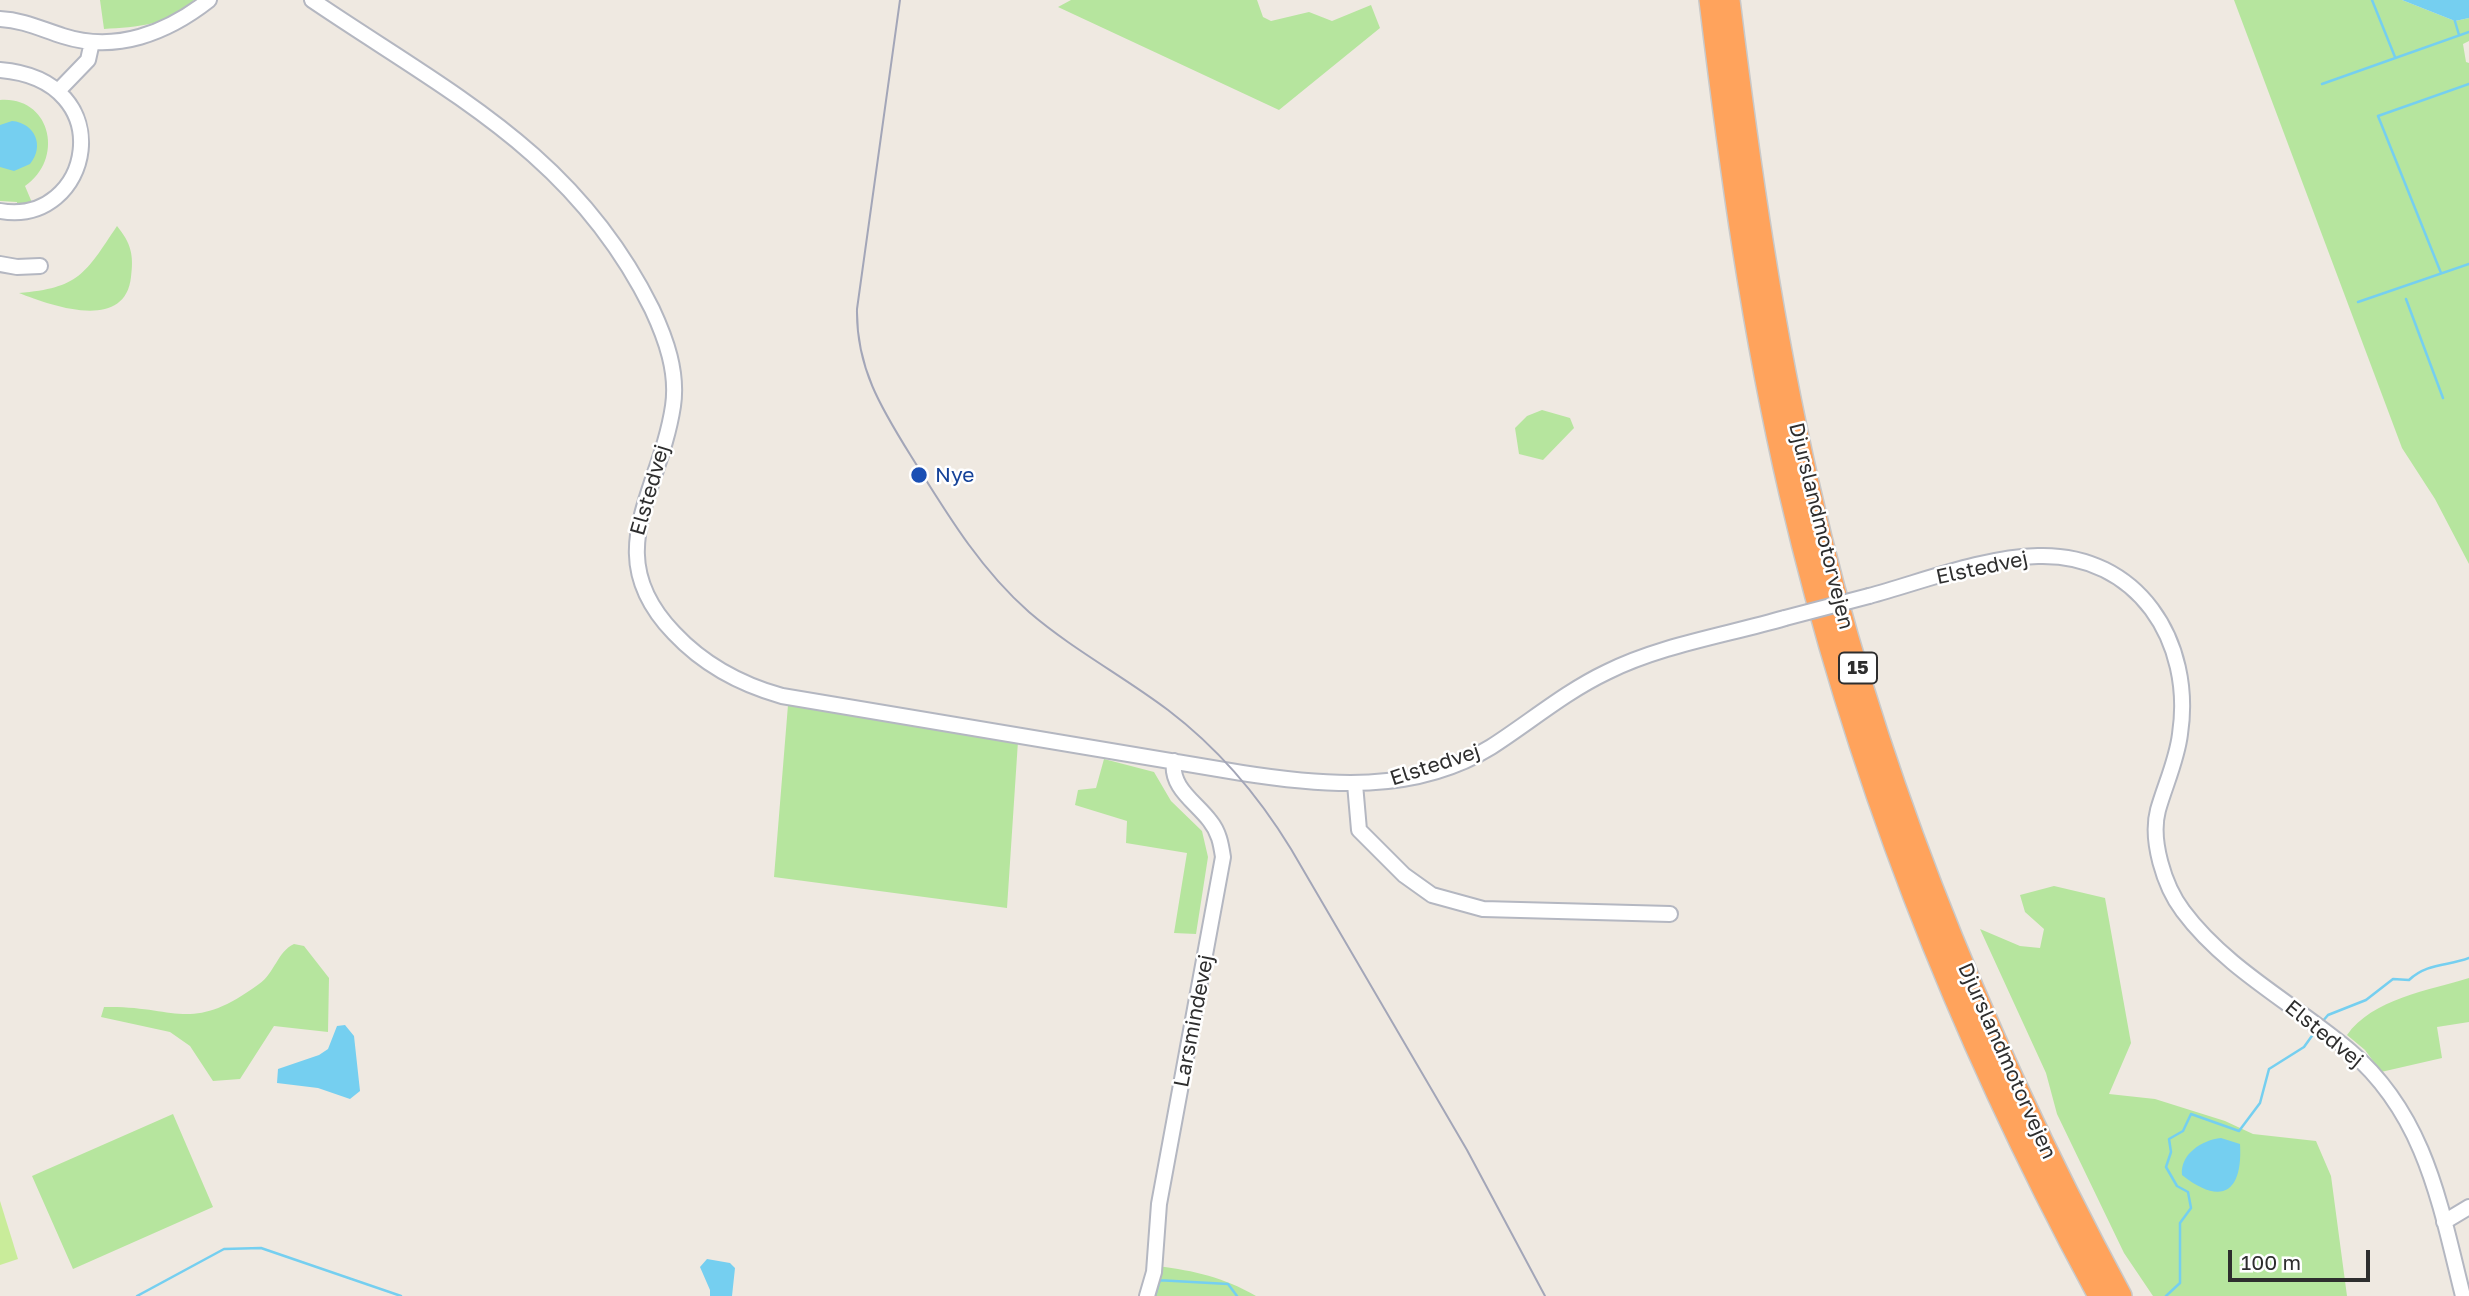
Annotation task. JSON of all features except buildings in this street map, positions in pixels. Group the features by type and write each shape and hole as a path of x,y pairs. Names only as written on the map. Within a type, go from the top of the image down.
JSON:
{"highway":[{"name":"Djurslandmotorvejen","path":"1710,0 1726,138 1752,309 1790,494 1835,662 1889,829 1969,1030 2036,1177 2099,1296"},
{"name":"Djurslandmotorvejen","path":"1729,0 1771,305 1809,489 1854,658 1909,825 1986,1020 2030,1118 2121,1296"}],"street":[{"path":"0,19 18,20 65,37 92,42 129,40 161,31 209,0"},
{"name":"Elstedvej","path":"312,0 500,125 575,192 597,219 640,288 661,330 674,381 674,404 638,524 635,556 645,594 655,611 692,653 717,671 782,696 1295,781 1355,785 1387,782 1456,764 1489,748 1565,695 1608,671 1646,657 1993,563 2055,556 2105,570 2138,593 2152,608 2172,642 2183,682 2180,738 2157,813 2157,847 2167,879 2182,910 2217,947 2351,1052 2392,1099 2427,1158 2463,1296"},
{"path":"59,90 88,60 92,42"},
{"path":"0,70 32,76 59,90 79,120 82,136 81,150 71,180 55,198 38,208 22,212 0,211"},
{"path":"0,264 17,267 40,266"},
{"name":"Larsmindevej","path":"1147,1296 1154,1272 1159,1204 1223,857 1220,839 1211,821 1178,784 1172,771 1174,761"},
{"path":"1355,785 1359,830 1404,875 1432,895 1483,909 1670,914"},
{"path":"2444,1222 2469,1207"}],"green space":[{"path":"100,0 194,0 164,20 141,26 104,29"},
{"path":"1071,0 1257,0 1263,17 1271,21 1309,12 1332,21 1371,5 1380,28 1279,110 1058,7"},
{"path":"2234,0 2402,0 2455,21 2469,18 2469,41 2463,44 2466,62 2469,63 2469,564 2435,499 2402,448"},
{"path":"0,100 17,101 31,108 41,118 47,131 45,161 38,174 25,186 33,205 17,208 17,202 0,201"},
{"path":"117,226 126,238 132,262 126,294 115,305 101,310 66,308 19,293 55,287 78,276 97,256"},
{"path":"1542,410 1570,418 1574,428 1543,460 1519,454 1515,428 1527,416"},
{"path":"788,705 1018,741 1007,908 774,877"},
{"path":"1104,759 1154,772 1171,801 1202,831 1208,857 1196,934 1174,933 1187,853 1126,843 1127,821 1075,805 1078,790 1096,788"},
{"path":"2054,886 2105,898 2131,1043 2109,1094 2155,1099 2225,1121 2253,1134 2316,1141 2331,1176 2347,1296 2153,1296 2124,1253 2057,1114 2046,1073 1980,929 2020,946 2040,948 2044,929 2025,912 2020,895"},
{"path":"294,944 304,946 329,978 328,1032 274,1026 240,1079 213,1081 190,1046 170,1032 101,1017 104,1007 183,1014 216,1009 235,1000 264,980 284,952"},
{"path":"2469,978 2469,1022 2437,1027 2442,1058 2381,1072 2365,1050 2347,1035 2358,1023 2386,1004"},
{"path":"173,1114 213,1207 73,1269 32,1176"},
{"path":"0,1201 18,1259 0,1265"},
{"path":"1158,1266 1208,1276 1256,1296 1152,1296"}],"water":[{"path":"2402,0 2469,0 2469,18 2455,21"},
{"path":"12,121 27,126 37,143 37,150 30,164 14,171 0,167 0,125"},
{"path":"345,1025 354,1036 360,1091 350,1099 318,1088 277,1083 278,1069 319,1055 328,1049 337,1026"},
{"path":"2221,1138 2240,1144 2240,1161 2233,1184 2227,1190 2218,1192 2196,1185 2182,1175 2182,1167 2194,1149"},
{"path":"707,1259 730,1263 735,1268 732,1296 710,1296 700,1267"}],"waterway":[{"path":"2372,0 2395,57"},
{"path":"2454,18 2459,35"},
{"path":"2322,84 2469,32"},
{"path":"2441,273 2378,116 2469,84"},
{"path":"2358,302 2469,264"},
{"path":"2406,299 2443,398"},
{"path":"2322,1022 2328,1015 2366,1000 2393,979 2409,980 2430,968 2469,958"},
{"path":"2166,1296 2180,1283 2180,1223 2191,1208 2188,1192 2177,1186 2166,1167 2171,1152 2169,1139 2183,1131 2191,1114 2239,1131 2260,1103 2269,1069 2304,1047 2314,1033"},
{"path":"137,1296 224,1249 261,1248 401,1296"},
{"path":"1156,1280 1228,1284 1237,1296"},
{"path":"1155,1296 1160,1280"}],"tram line":[{"path":"900,0 857,309 861,350 880,404 951,518 979,558 1011,595 1063,638 1168,710 1204,740 1265,810 1291,849 1467,1150 1545,1296"}],"place":[{"name":"Nye","path":"919,475"}]}
